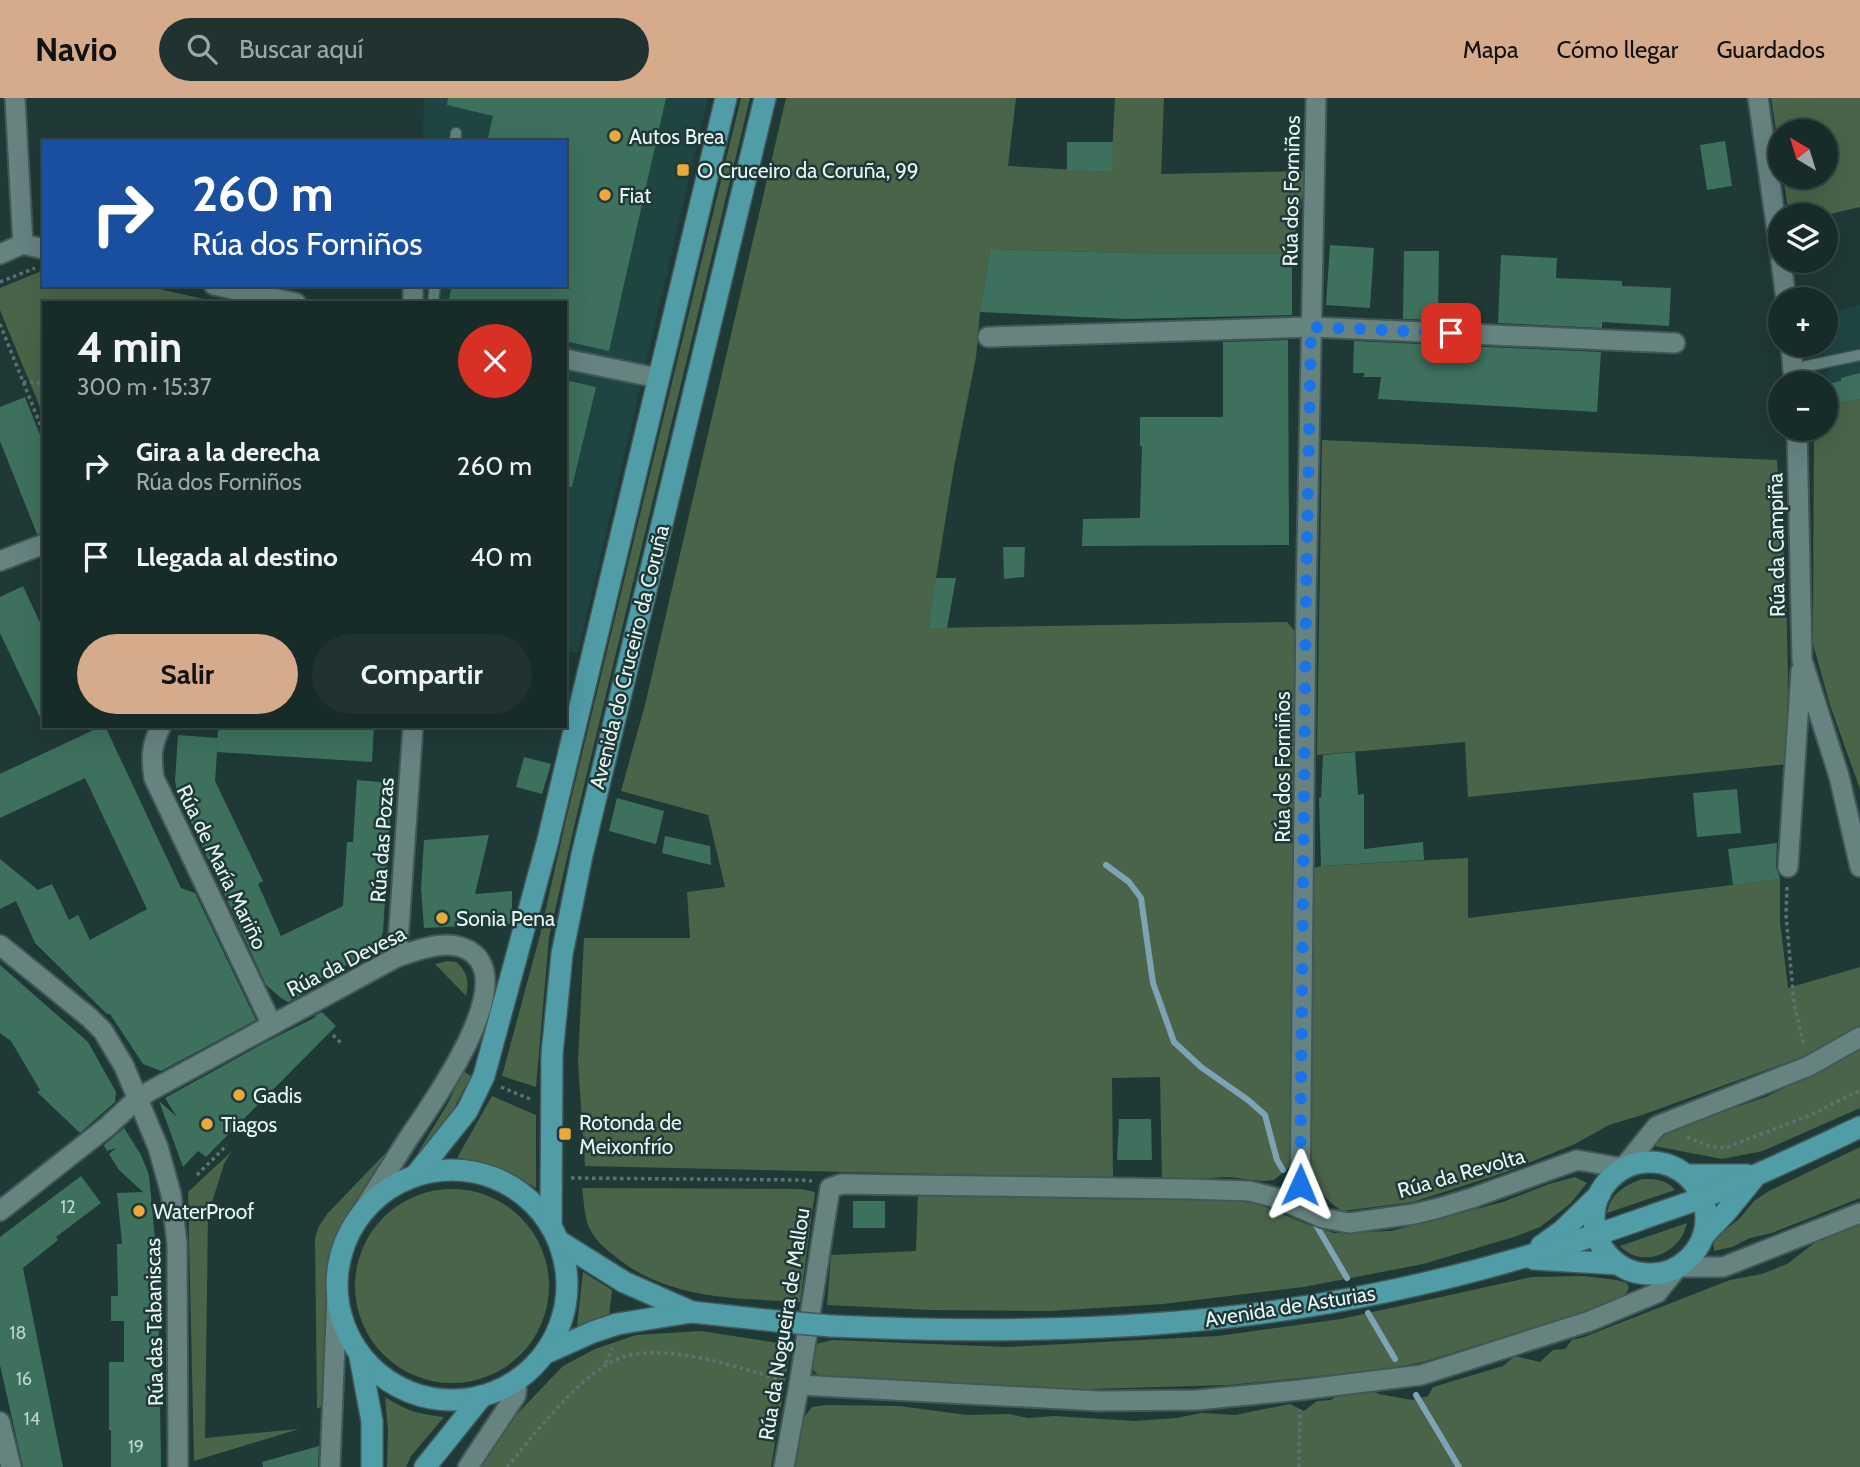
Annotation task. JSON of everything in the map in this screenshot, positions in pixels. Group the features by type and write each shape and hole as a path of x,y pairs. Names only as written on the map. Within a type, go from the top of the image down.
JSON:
{"main road":[{"name":"Avenida do Cruceiro da Coruña","path":"415,1176 467,1111 484,1076 550,831 726,98"},
{"name":"Avenida do Cruceiro da Coruña","path":"556,1233 552,1179 552,1054 564,942 582,855 765,98"},
{"name":"Avenida de Asturias","path":"546,1353 617,1324 692,1312 831,1326 929,1331 1082,1328 1221,1318 1379,1293 1521,1258 1597,1235 1703,1198 1860,1127"},
{"path":"1704,1235 1706,1221 1703,1198 1696,1185 1687,1175 1663,1163 1643,1162 1623,1168 1607,1182 1595,1205 1594,1225 1607,1254 1618,1264 1636,1272 1653,1274 1678,1267 1693,1254 1704,1235 1727,1212 1756,1175"},
{"path":"455,1169 492,1176 528,1197 556,1233 566,1264 568,1291 561,1325 546,1353 533,1368 492,1394 454,1401 410,1392 394,1385 370,1367 346,1331 337,1294 340,1260 349,1233 360,1215 376,1198 389,1188 415,1176 455,1169"},
{"path":"1687,1175 1756,1175"},
{"path":"1521,1258 1562,1231 1600,1194"},
{"name":"Avenida de Asturias","path":"556,1233 624,1282 692,1312"},
{"path":"1521,1258 1618,1264"},
{"path":"360,1354 372,1421 372,1467"},
{"path":"425,1467 482,1396"}],"street":[{"path":"15,98 23,244"},
{"name":"Rúa dos Forniños","path":"1300,1208 1306,599 1316,98"},
{"path":"1758,98 1773,203"},
{"path":"0,254 23,244 42,249"},
{"path":"223,287 287,301"},
{"path":"988,337 1311,327 1675,343"},
{"path":"567,359 658,377"},
{"name":"Rúa da Campiña","path":"1788,867 1802,660 1797,441"},
{"path":"0,561 42,545"},
{"name":"Rúa da Campiña","path":"1802,660 1839,776 1860,867"},
{"name":"Rúa de María Mariño","path":"160,728 153,742 151,761 154,778 272,1024"},
{"name":"Rúa das Pozas","path":"397,957 413,728"},
{"name":"Rúa das Tabaniscas","path":"0,945 103,1031 124,1066 158,1147 175,1218 177,1243 178,1467"},
{"name":"Rúa da Devesa","path":"0,1211 137,1099 397,957 434,946 461,947 473,953 481,963 485,976 486,986 478,1015 458,1061 360,1215"},
{"path":"1623,1168 1657,1126 1809,1066 1860,1037"},
{"name":"Rúa da Revolta","path":"830,1188 842,1184 1249,1191 1277,1198 1324,1218 1349,1223 1438,1208 1577,1160 1623,1168"},
{"name":"Rúa da Nogueira de Mallou","path":"784,1467 830,1188"},
{"path":"799,1385 1099,1401 1197,1399 1421,1375 1590,1321 1657,1293 1678,1267 1723,1267 1860,1213"},
{"path":"330,1467 337,1294"},
{"path":"468,1467 516,1395 517,1380"},
{"path":"0,1422 11,1467"}],"lane":[{"path":"1810,371 1860,355"}],"path":[{"path":"0,282 42,266"},
{"path":"0,324 42,430"},
{"path":"23,382 42,383"},
{"path":"1788,867 1786,915 1794,1003 1809,1066"},
{"path":"333,1035 341,1044"},
{"path":"497,1085 538,1102"},
{"path":"1668,1121 1680,1134 1709,1146 1725,1148 1811,1115 1860,1090"},
{"path":"197,1175 227,1145"},
{"path":"552,1179 584,1177 801,1180 813,1181 830,1188"},
{"path":"507,1467 544,1423 586,1380 605,1365 623,1357 644,1353 709,1360 799,1385"},
{"path":"1299,1467 1300,1390"}],"shaded area":[{"path":"424,98 708,98 578,652 567,652 567,301 418,301 418,287 567,287 567,140 423,140"},
{"path":"1860,305 1860,399 1838,404 1838,371 1829,371 1825,357 1838,357 1838,311"}],"green space":[{"path":"741,98 750,98 549,937 536,1087 502,1076 540,935"},
{"path":"786,98 1016,98 1008,166 1111,172 1115,98 1164,98 1161,174 1307,171 1292,254 990,249 976,357 954,467 928,628 1287,622 1296,633 1291,1166 1274,1180 1229,1177 1162,1180 1160,1077 1112,1078 1113,1178 585,1166 578,1062 584,938 690,938 687,892 725,887 708,815 621,791 645,705"},
{"path":"1771,98 1860,98 1860,207 1838,212 1838,203 1787,203 1785,189 1838,189 1838,119 1774,119"},
{"path":"42,271 42,287 151,287 212,301 42,301 42,412 0,310 0,288"},
{"path":"1860,399 1860,789 1830,705 1813,644 1814,441 1838,441 1838,404"},
{"path":"1322,440 1777,460 1786,589 1787,764 1468,797 1465,742 1317,755"},
{"path":"1468,858 1468,918 1780,879 1780,922 1788,988 1860,967 1860,1025 1816,1052 1609,1125 1575,1144 1506,1172 1413,1202 1342,1211 1323,1195 1310,1175 1313,868"},
{"path":"456,962 465,973 466,996 435,964"},
{"path":"1860,1050 1860,1108 1763,1151 1722,1159 1654,1146 1655,1138 1689,1123 1766,1097"},
{"path":"463,1071 471,1076 449,1118 416,1156 448,1103"},
{"path":"492,1096 536,1115 536,1188 498,1168 457,1158"},
{"path":"402,1136 344,1223 330,1263 328,1402 317,1409 315,1238 328,1213"},
{"path":"1860,1147 1860,1198 1772,1233 1714,1251 1713,1240 1740,1218 1754,1201 1769,1191"},
{"path":"231,1152 224,1164 208,1215 205,1438 299,1429 194,1461 188,1192"},
{"path":"1575,1177 1587,1183 1570,1204 1540,1227 1423,1264 1304,1287 1163,1304 1050,1311 930,1310 827,1305 831,1255 916,1251 918,1191 1073,1199 1230,1200 1258,1204 1334,1233 1391,1231 1503,1202"},
{"path":"1642,1179 1664,1182 1675,1190 1607,1213 1611,1201 1619,1191"},
{"path":"582,1188 801,1189 815,1192 800,1302 704,1294 658,1282 636,1271 607,1250 593,1235 587,1221"},
{"path":"452,1189 489,1197 520,1218 541,1249 549,1286 541,1323 520,1354 489,1375 452,1383 415,1375 384,1354 363,1323 355,1286 363,1249 384,1218 415,1197"},
{"path":"1860,1220 1860,1467 794,1467 804,1417 812,1407 827,1405 899,1406 967,1415 1009,1414 1028,1418 1054,1416 1135,1421 1202,1413 1235,1415 1290,1404 1304,1411 1317,1401 1331,1400 1344,1391 1366,1388 1379,1394 1412,1400 1428,1396 1433,1387 1503,1366 1515,1356 1540,1362 1553,1350 1565,1349 1572,1340 1730,1280 1762,1274 1787,1264 1817,1241 1841,1232"},
{"path":"1687,1223 1677,1243 1660,1255 1639,1257 1620,1246"},
{"path":"583,1272 612,1290 609,1317 577,1326"},
{"path":"1584,1276 1617,1280 1627,1283 1629,1288 1618,1300 1584,1312 1423,1362 1379,1370 1229,1385 1054,1390 823,1377 815,1372 812,1366 813,1348 819,1343 833,1340 1007,1347 1218,1336 1341,1319 1532,1277"},
{"path":"701,1331 791,1345 771,1467 481,1467 516,1415 563,1366 595,1349 636,1335"},
{"path":"385,1397 413,1411 444,1417 411,1456 406,1467 387,1467"}],"building":[{"path":"448,98 666,98 609,351 567,341 567,301 448,301 452,287 567,287 567,140 487,140 493,116 447,105"},
{"path":"1725,141 1732,186 1707,190 1700,145"},
{"path":"1067,142 1113,142 1112,172 1067,170"},
{"path":"1330,245 1374,248 1370,308 1326,305"},
{"path":"990,249 1292,254 1292,315 1125,319 980,312"},
{"path":"1404,251 1439,251 1438,320 1403,319"},
{"path":"1501,255 1557,258 1556,278 1622,281 1622,286 1671,288 1669,326 1602,322 1602,328 1498,323"},
{"path":"1288,340 1289,545 1082,546 1083,519 1140,518 1140,417 1223,417 1223,342"},
{"path":"1354,341 1601,352 1597,412 1378,399 1381,377 1363,377 1365,373 1353,373"},
{"path":"1860,373 1860,399 1838,404 1838,382 1841,378"},
{"path":"567,380 596,387 572,487 567,486"},
{"path":"25,397 42,440 42,533 37,534 0,441 0,407"},
{"path":"1003,547 1025,547 1024,577 1004,579"},
{"path":"936,578 956,578 947,628 928,628"},
{"path":"23,586 42,627 42,722 0,633 0,597"},
{"path":"98,728 106,728 181,888 195,893 256,1020 161,1071 143,1064 110,1014 35,943 16,901 0,909 0,859 38,890 52,884 69,920 78,915 90,940 147,909 85,778 0,818 0,774"},
{"path":"218,728 374,728 372,762 217,752"},
{"path":"178,735 218,738 215,781 263,881 258,884 281,936 343,906 347,842 353,842 357,780 392,783 383,932 378,948 300,990 304,994 288,1002 266,985 177,792 175,781"},
{"path":"1355,752 1358,795 1364,794 1364,849 1423,842 1424,860 1321,866 1319,798 1323,755"},
{"path":"524,757 551,764 542,794 516,787"},
{"path":"1737,789 1741,833 1697,837 1693,793"},
{"path":"617,798 664,811 656,844 609,831"},
{"path":"489,835 475,894 512,891 512,924 424,928 421,888 424,840"},
{"path":"665,836 710,846 711,865 662,853"},
{"path":"1777,843 1776,867 1780,879 1733,885 1728,849"},
{"path":"0,965 88,1042 116,1092 115,1102 80,1133 37,1092 40,1090 11,1041 0,1033"},
{"path":"322,1012 336,1026 206,1157 198,1151 183,1167 159,1101 177,1117 165,1098"},
{"path":"1119,1119 1151,1119 1152,1160 1117,1160"},
{"path":"124,1128 141,1155 149,1175 158,1271 161,1467 111,1467 109,1362 124,1362 124,1321 111,1321 111,1296 118,1296 117,1244 122,1244 117,1193 143,1192 119,1170 109,1154 116,1148 107,1151 104,1145"},
{"path":"81,1176 101,1203 56,1237 58,1240 23,1268 63,1467 23,1467 0,1365 0,1237"},
{"path":"853,1201 885,1201 885,1228 853,1228"},
{"path":"319,1446 318,1467 263,1467 262,1462"}],"waterway":[{"path":"1106,865 1129,882 1141,898 1153,983 1174,1042 1201,1067 1265,1115 1277,1160 1283,1170"},
{"path":"1316,1225 1347,1278"},
{"path":"1368,1313 1395,1359"},
{"path":"1416,1395 1459,1467"}],"place":[{"name":"Autos Brea","path":"615,136"},
{"name":"O Cruceiro da Coruña, 99","path":"683,170"},
{"name":"Fiat","path":"605,195"},
{"name":"Sonia Pena","path":"442,918"},
{"name":"Gadis","path":"239,1095"},
{"name":"Tiagos","path":"207,1124"},
{"name":"Rotonda de Meixonfrío","path":"565,1134"},
{"name":"WaterProof","path":"139,1211"}],"route":[{"path":"1300,1185 1311,327 1451,333"}]}
